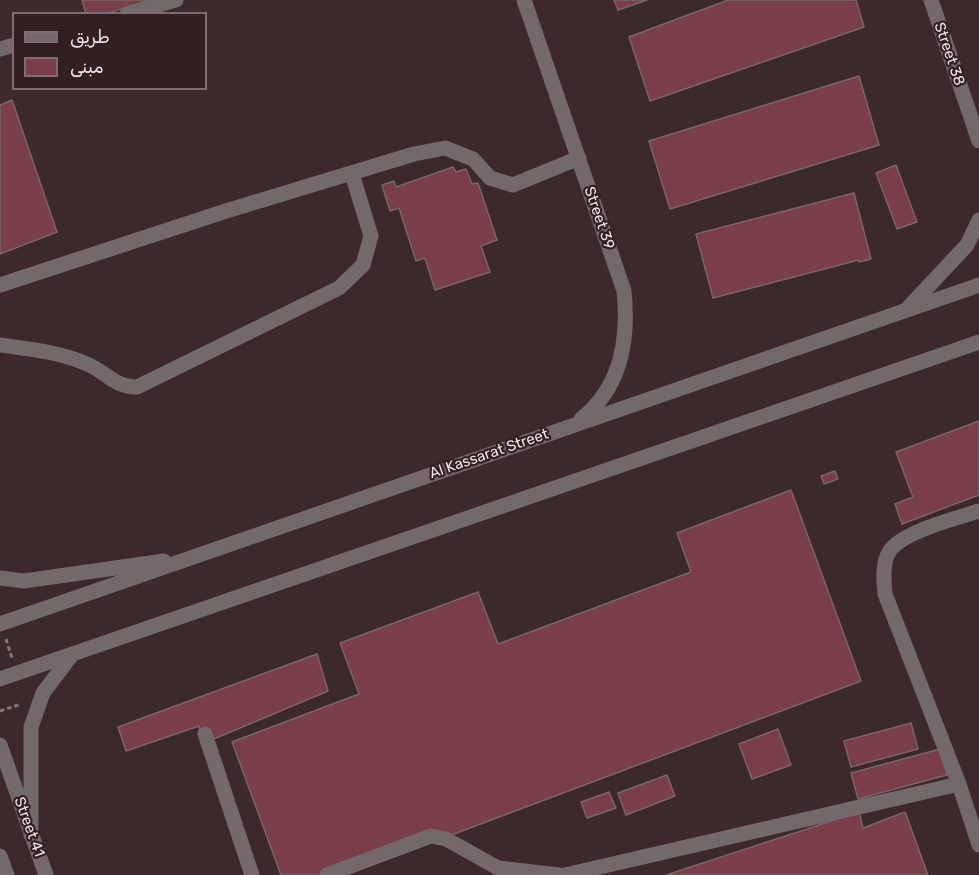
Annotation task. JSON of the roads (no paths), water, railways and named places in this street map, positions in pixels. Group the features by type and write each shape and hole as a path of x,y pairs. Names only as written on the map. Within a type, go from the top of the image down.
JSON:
{"street":[{"path":"135,12 176,0"},
{"name":"Street 39","path":"524,0 624,291 627,322 623,353 612,382 595,408 571,426"},
{"name":"Street 38","path":"931,0 979,141"},
{"path":"0,285 214,215 414,154 445,148 473,159 490,178 513,185 579,158"},
{"path":"0,345 46,351 88,364 120,386 137,387 339,288 363,265 371,236 352,174"},
{"path":"906,310 967,245 979,220"},
{"name":"Al Kassarat Street","path":"0,624 979,285"},
{"path":"0,679 979,342"},
{"path":"979,510 914,534 898,543 889,552 884,571 885,594 959,783 979,844"},
{"path":"0,578 24,581 105,567 191,558"},
{"path":"31,835 31,727 43,693 71,656"},
{"path":"205,734 252,875"},
{"name":"Street 41","path":"0,746 46,875"},
{"path":"565,875 959,783"},
{"path":"327,875 431,836 446,839 498,868 559,875"},
{"path":"0,856 7,875"}]}
